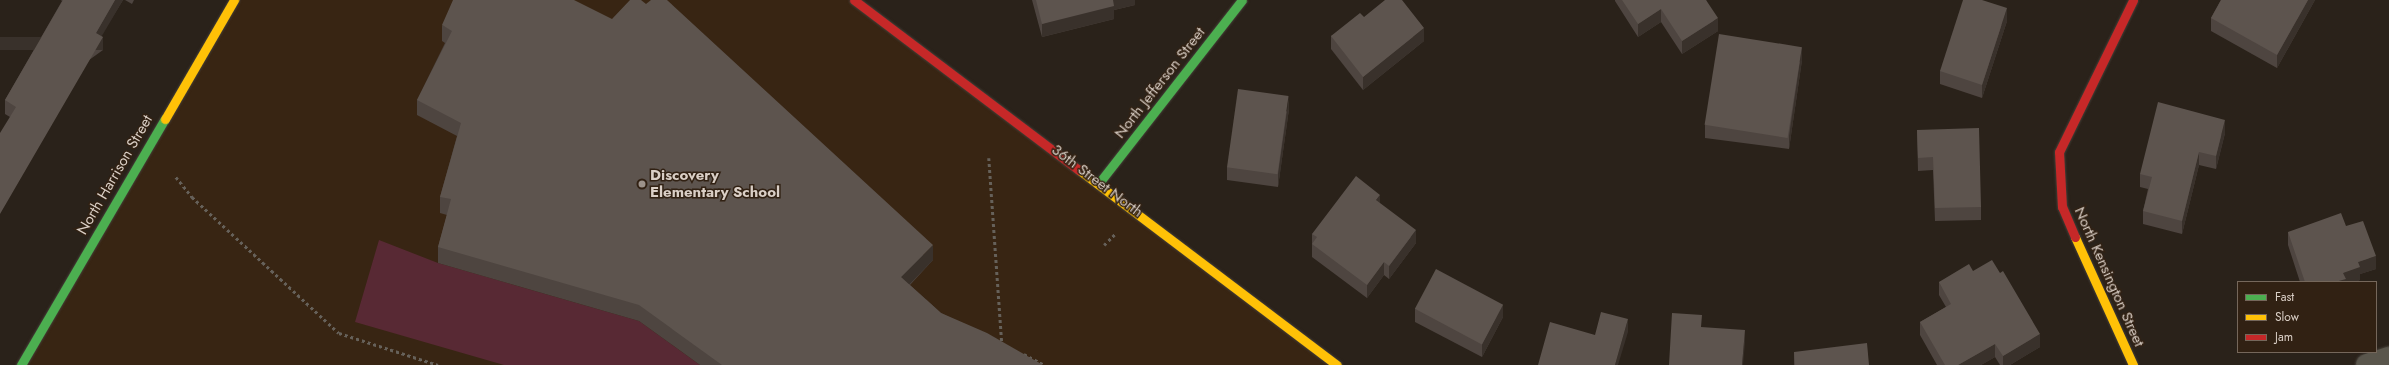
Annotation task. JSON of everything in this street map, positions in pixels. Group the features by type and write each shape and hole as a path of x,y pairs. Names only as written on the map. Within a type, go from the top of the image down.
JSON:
{"street":[{"name":"North Harrison Street","path":"21,365 234,0"},
{"name":"36th Street North","path":"854,0 1099,183 1337,365"},
{"name":"North Jefferson Street","path":"1099,183 1242,0"},
{"name":"North Kensington Street","path":"2131,1 2059,152 2062,207 2133,365"},
{"path":"2367,365 2389,358"}],"path":[{"path":"989,158 1000,342 1007,345"},
{"path":"176,177 192,197 339,333 438,365"},
{"path":"1019,352 1044,365"}],"shaded area":[{"path":"234,0 851,0 1337,365 21,365"},
{"path":"379,240 438,263 639,321 700,365 504,365 355,322"}],"building":[{"path":"63,0 115,0 96,33 103,37 0,214 0,133 16,107 5,100"},
{"name":"Discovery Elementary School","path":"453,0 574,0 612,19 630,0 641,0 646,4 651,0 667,0 933,245 901,277 941,313 987,333 1043,365 722,365 639,305 438,247 451,199 440,197 461,123 417,100 452,31 442,25"},
{"path":"1036,0 1113,0 1114,6 1042,24"},
{"path":"1385,0 1402,0 1424,28 1363,77 1331,36 1360,13 1364,17"},
{"path":"1622,0 1706,0 1718,18 1682,41 1661,9 1638,24"},
{"path":"1963,0 1982,0 2007,8 1982,85 1940,71"},
{"path":"2221,0 2308,0 2277,55 2211,18"},
{"path":"1719,34 1802,47 1788,138 1705,125"},
{"path":"1238,89 1289,96 1278,174 1227,167"},
{"path":"2158,102 2225,120 2216,156 2199,152 2182,221 2143,211 2152,177 2140,174"},
{"path":"1979,128 1981,207 1935,208 1933,157 1918,158 1917,130"},
{"path":"1356,176 1380,195 1376,200 1416,230 1389,266 1384,262 1367,285 1312,244 1317,237 1312,234"},
{"path":"2341,213 2346,226 2363,221 2376,256 2358,262 2360,267 2343,273 2346,279 2339,281 2305,281 2288,232"},
{"path":"1992,260 2000,273 2003,271 2040,334 2003,356 1995,344 1958,365 1945,365 1920,322 1951,304 1939,282 1969,264 1973,271"},
{"path":"1436,269 1503,305 1482,344 1415,309"},
{"path":"1601,312 1628,319 1615,365 1538,365 1550,322 1595,335"},
{"path":"1672,313 1702,315 1701,327 1745,330 1742,365 1669,365"},
{"path":"1867,343 1869,365 1795,365 1794,352"}],"traffic: fast":[{"path":"1099,183 1242,0"},
{"path":"21,365 165,119"}],"traffic: slow":[{"path":"165,119 234,0"},
{"path":"1079,170 1337,365"},
{"path":"2075,237 2133,365"}],"traffic: jam":[{"path":"854,0 1079,170"},
{"path":"2075,237 2062,207 2059,152 2133,0"}],"place":[{"name":"Discovery Elementary School","path":"642,184"}]}
